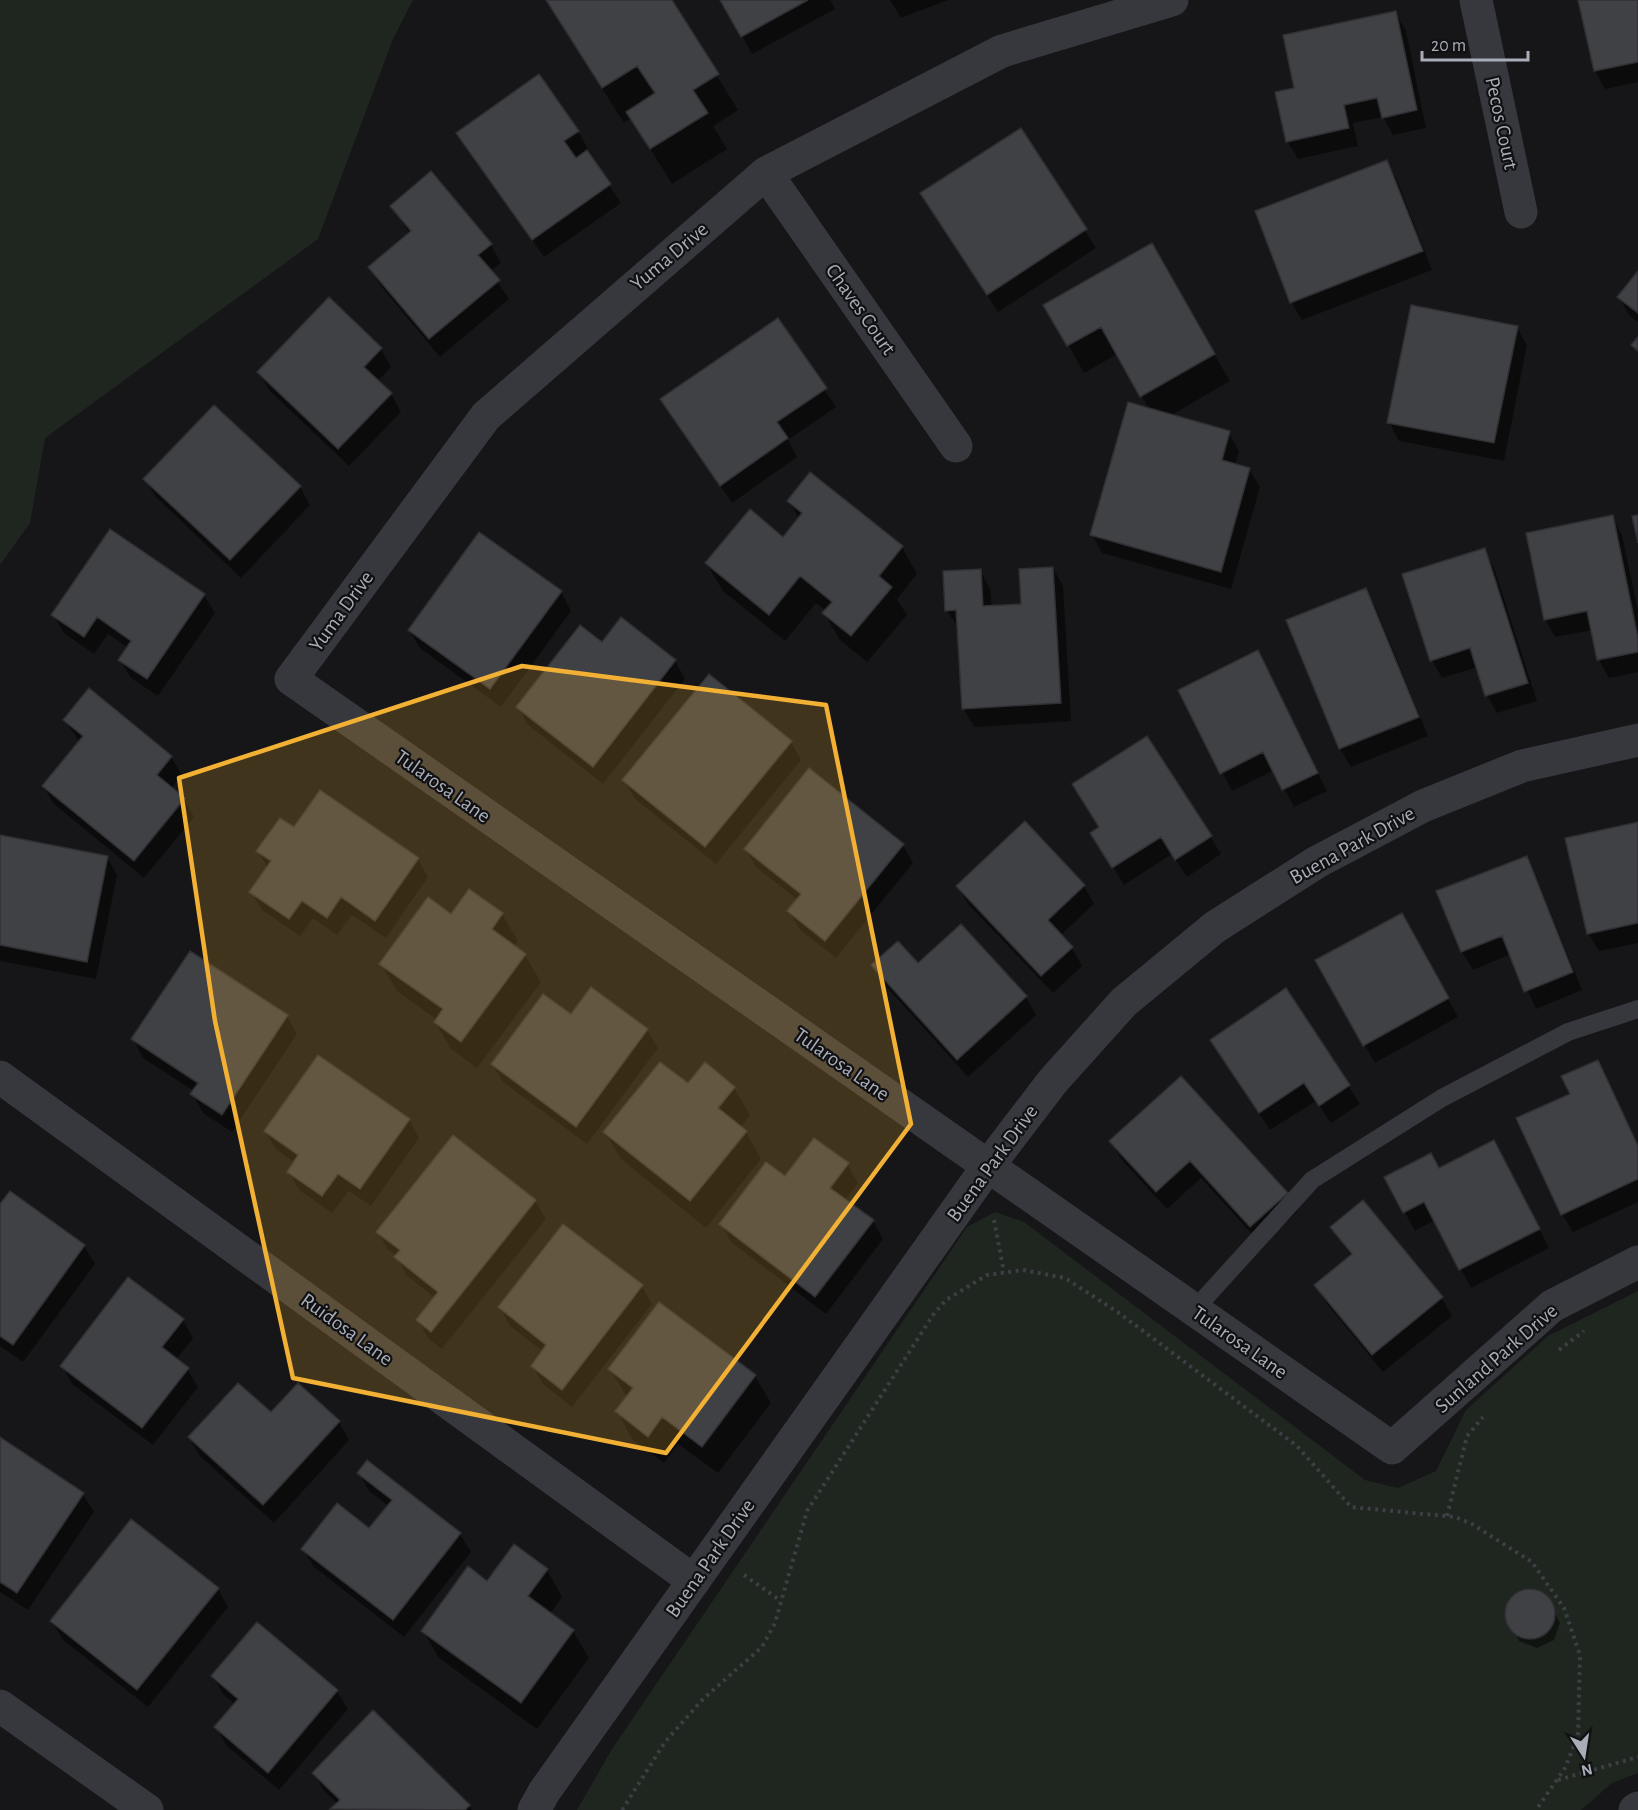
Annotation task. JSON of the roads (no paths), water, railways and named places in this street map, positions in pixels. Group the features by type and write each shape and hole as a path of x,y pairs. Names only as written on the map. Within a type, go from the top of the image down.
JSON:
{"street":[{"name":"Yuma Drive","path":"291,679 486,416 766,173 1002,51 1172,0"},
{"name":"Pecos Court","path":"1476,0 1521,212"},
{"name":"Chaves Court","path":"766,173 956,446"},
{"name":"Tularosa Lane","path":"291,679 1392,1448"},
{"name":"Buena Park Drive","path":"534,1810 544,1792 988,1166 1053,1082 1124,1002 1215,927 1317,862 1423,806 1522,766 1638,740"},
{"name":"Ruidosa Lane","path":"0,1077 694,1581"},
{"name":"Sunland Park Drive","path":"1392,1448 1552,1306 1638,1262"},
{"path":"0,1706 147,1810"}],"lane":[{"path":"1194,1310 1312,1180 1442,1098 1568,1032 1638,1009"}]}
